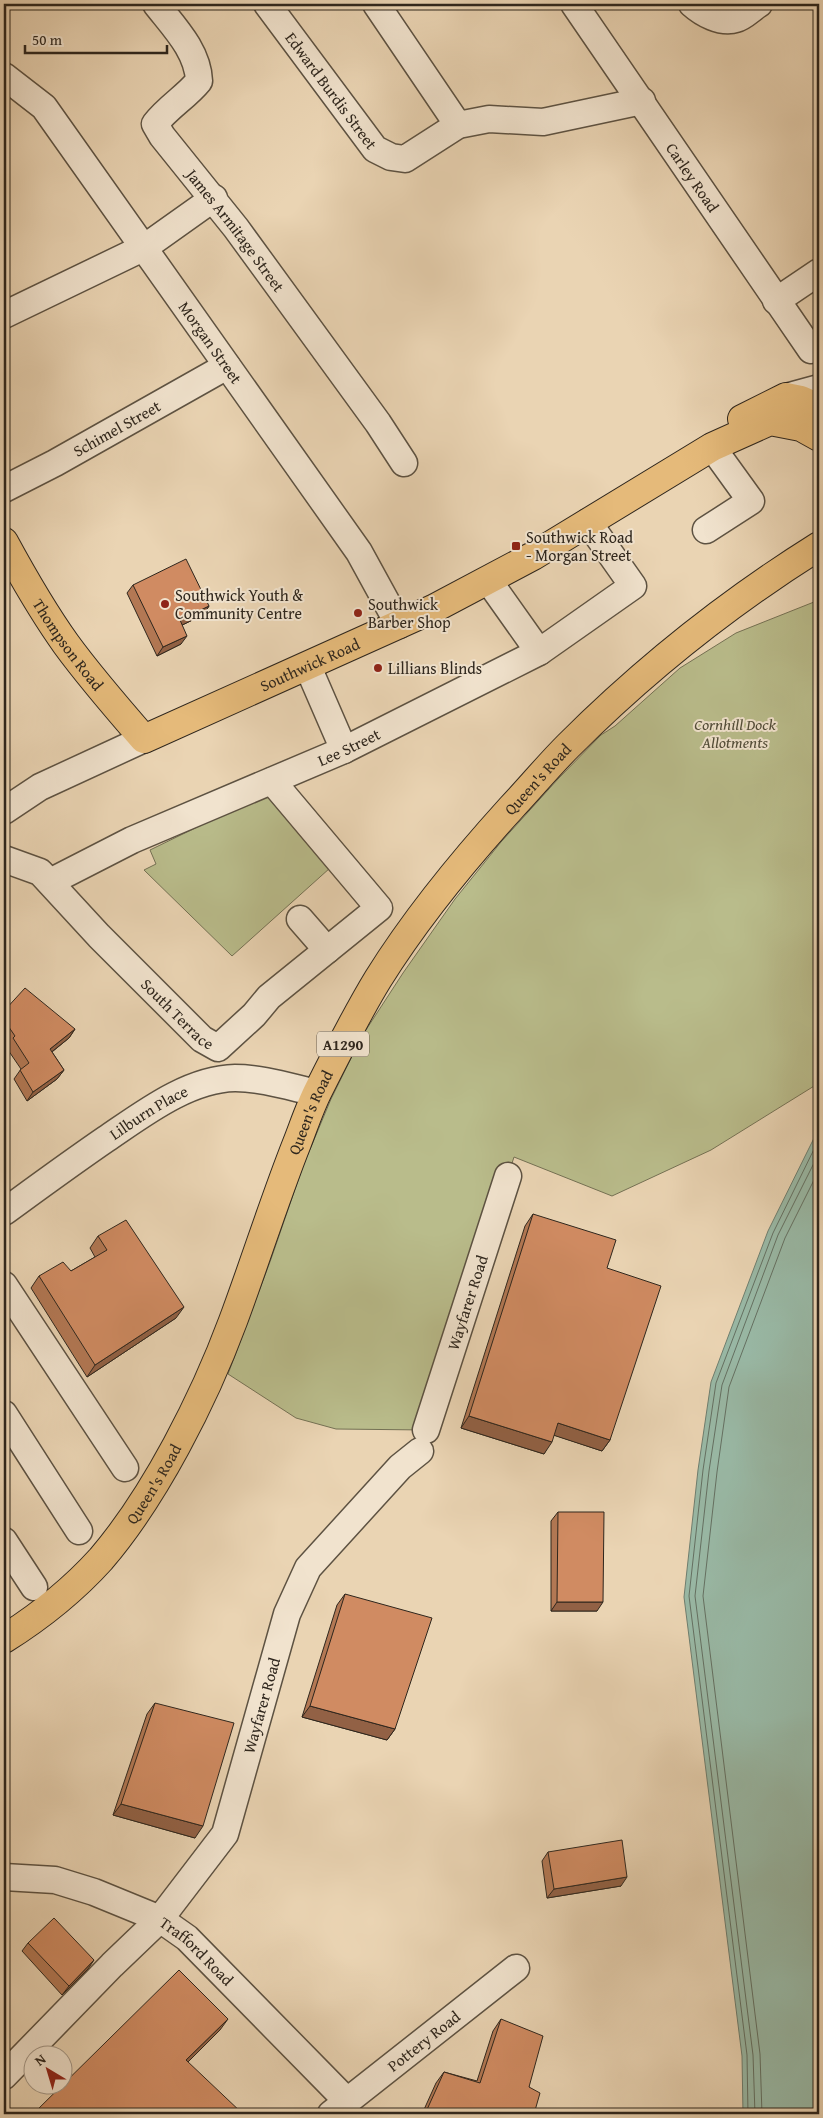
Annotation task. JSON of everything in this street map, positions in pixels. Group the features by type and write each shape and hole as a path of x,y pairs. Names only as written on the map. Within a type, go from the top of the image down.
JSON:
{"main road":[{"path":"712,447 739,420 786,397 801,400 819,408"},
{"path":"712,447 770,421 801,427 819,437"},
{"name":"Southwick Road","path":"144,739 399,625 488,580 533,556 712,447"},
{"name":"Thompson Road","path":"4,542 44,613 66,645 144,739"},
{"name":"Queen's Road","path":"4,1638 29,1623 60,1599 101,1559 138,1508 168,1459 200,1399 232,1324 283,1180 317,1093 377,980 425,910 475,848 547,769 608,709 676,648 725,608 819,546"}],"street":[{"name":"James Armitage Street","path":"156,4 183,37 199,67 199,81 190,92 164,112 155,124 162,136 214,198 404,463"},
{"name":"Edward Burdis Street","path":"267,4 375,149 391,157 405,159 458,126 489,119 543,122 642,102"},
{"path":"376,4 458,126"},
{"name":"Carley Road","path":"574,4 811,350"},
{"path":"692,4 699,10 718,19 735,19 759,4"},
{"name":"Morgan Street","path":"4,76 44,107 359,552 399,625"},
{"path":"4,315 145,248 214,198"},
{"path":"776,301 819,272"},
{"name":"Schimel Street","path":"4,489 55,463 227,366"},
{"path":"786,397 819,388"},
{"path":"770,421 819,408"},
{"path":"706,530 751,501 712,447"},
{"name":"Lee Street","path":"50,882 132,840 344,750 539,652 632,586 588,522"},
{"path":"488,580 539,652"},
{"path":"308,666 344,750"},
{"name":"Southwick Road","path":"4,811 40,787 144,739"},
{"name":"South Terrace","path":"4,859 40,872 99,936 202,1039 218,1048 254,1015 269,997 379,908 272,781"},
{"path":"300,919 327,950"},
{"name":"Lilburn Place","path":"4,1212 160,1102 199,1085 234,1078 262,1080 317,1093"},
{"name":"Wayfarer Road","path":"4,2076 112,1965 160,1919 225,1834 287,1614 308,1568 423,1440 508,1176"},
{"path":"4,1285 125,1468"},
{"path":"4,1414 79,1531"},
{"path":"4,1542 34,1587"},
{"name":"Trafford Road","path":"4,1877 55,1880 94,1892 160,1919 187,1938 339,2108"},
{"name":"Pottery Road","path":"339,2108 516,1968"}],"green space":[{"name":"Cornhill Dock Allotments","path":"819,600 819,1083 711,1150 612,1196 514,1157 426,1430 336,1429 296,1418 228,1374 303,1166 331,1099 362,1036 455,899 501,842 558,779 601,735 615,726 680,668 736,633"},
{"path":"265,794 330,868 232,956 144,870 156,864 150,850"}],"water":[{"path":"819,1128 819,2114 743,2114 742,2056 684,1597 698,1470 711,1382 768,1231"}],"building":[{"name":"Southwick Youth & Community Centre","path":"186,559 209,606 180,620 187,636 163,647 133,585"},
{"path":"25,988 75,1029 50,1049 64,1070 33,1092 20,1070 29,1063 4,1020 4,1011"},
{"path":"533,1214 616,1240 607,1268 661,1286 610,1440 558,1423 552,1442 469,1416"},
{"path":"126,1220 184,1307 95,1365 39,1276 63,1262 71,1271 107,1250 98,1236"},
{"path":"558,1512 604,1512 603,1602 557,1602"},
{"path":"345,1594 432,1618 395,1729 310,1706"},
{"path":"155,1703 234,1723 203,1826 121,1804"},
{"path":"622,1840 627,1877 554,1889 548,1852"},
{"path":"54,1918 94,1960 69,1986 28,1943"},
{"path":"179,1970 228,2019 186,2060 243,2114 33,2114 51,2096 72,2096 72,2076"},
{"path":"501,2019 543,2036 529,2087 540,2093 534,2114 425,2114 444,2072 480,2083"}],"place":[{"name":"Southwick Road - Morgan Street","path":"516,546"},
{"name":"Southwick Youth & Community Centre","path":"165,604"},
{"name":"Southwick Barber Shop","path":"358,613"},
{"name":"Lillians Blinds","path":"378,668"}]}
